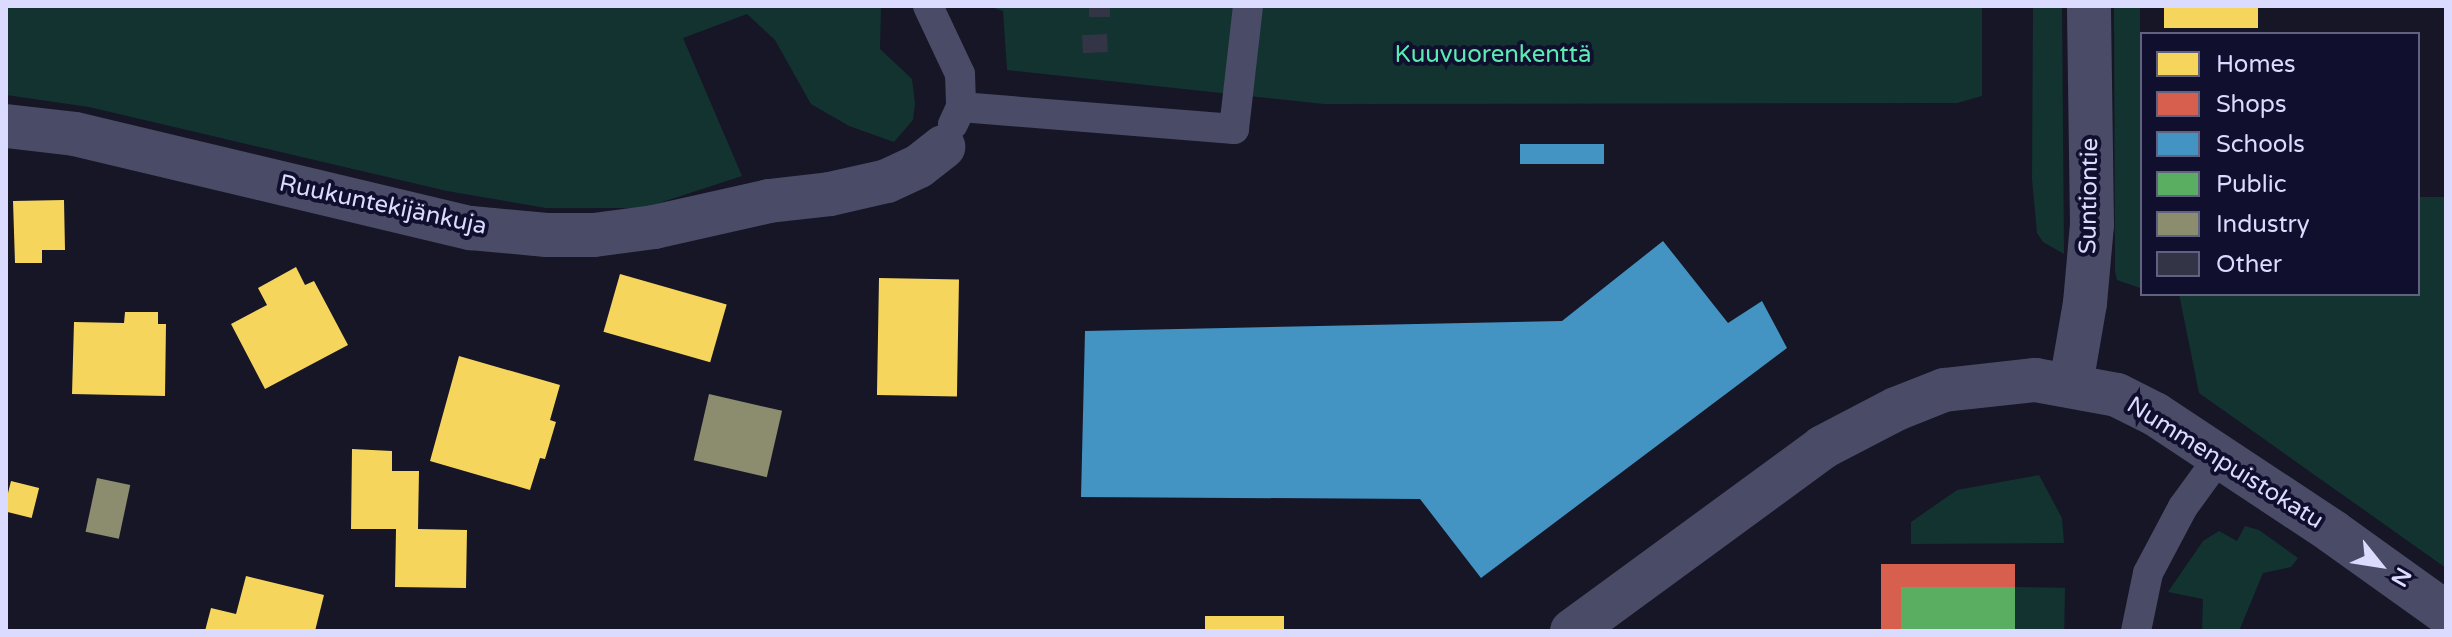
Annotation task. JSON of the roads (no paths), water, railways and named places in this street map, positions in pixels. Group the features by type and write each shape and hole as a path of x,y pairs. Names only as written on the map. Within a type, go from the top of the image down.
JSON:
{"street":[{"name":"Suntiontie","path":"2071,384 2085,303 2092,225 2089,6"},
{"name":"Ruukuntekijänkuja","path":"6,126 75,134 471,228 547,235 594,235 654,227 769,201 860,187 887,181 919,166 943,147"},
{"name":"Nummenpuistokatu","path":"1572,631 1823,447 1896,409 1944,390 2035,380 2071,384 2117,395 2220,456 2446,613"}],"lane":[{"path":"928,6 960,74 961,107 943,147"},
{"path":"961,107 1234,129 1248,6"},
{"path":"2136,631 2148,573 2183,507 2220,456"}],"park label":[{"name":"Kuuvuorenkenttä","path":"1493,55"}]}
